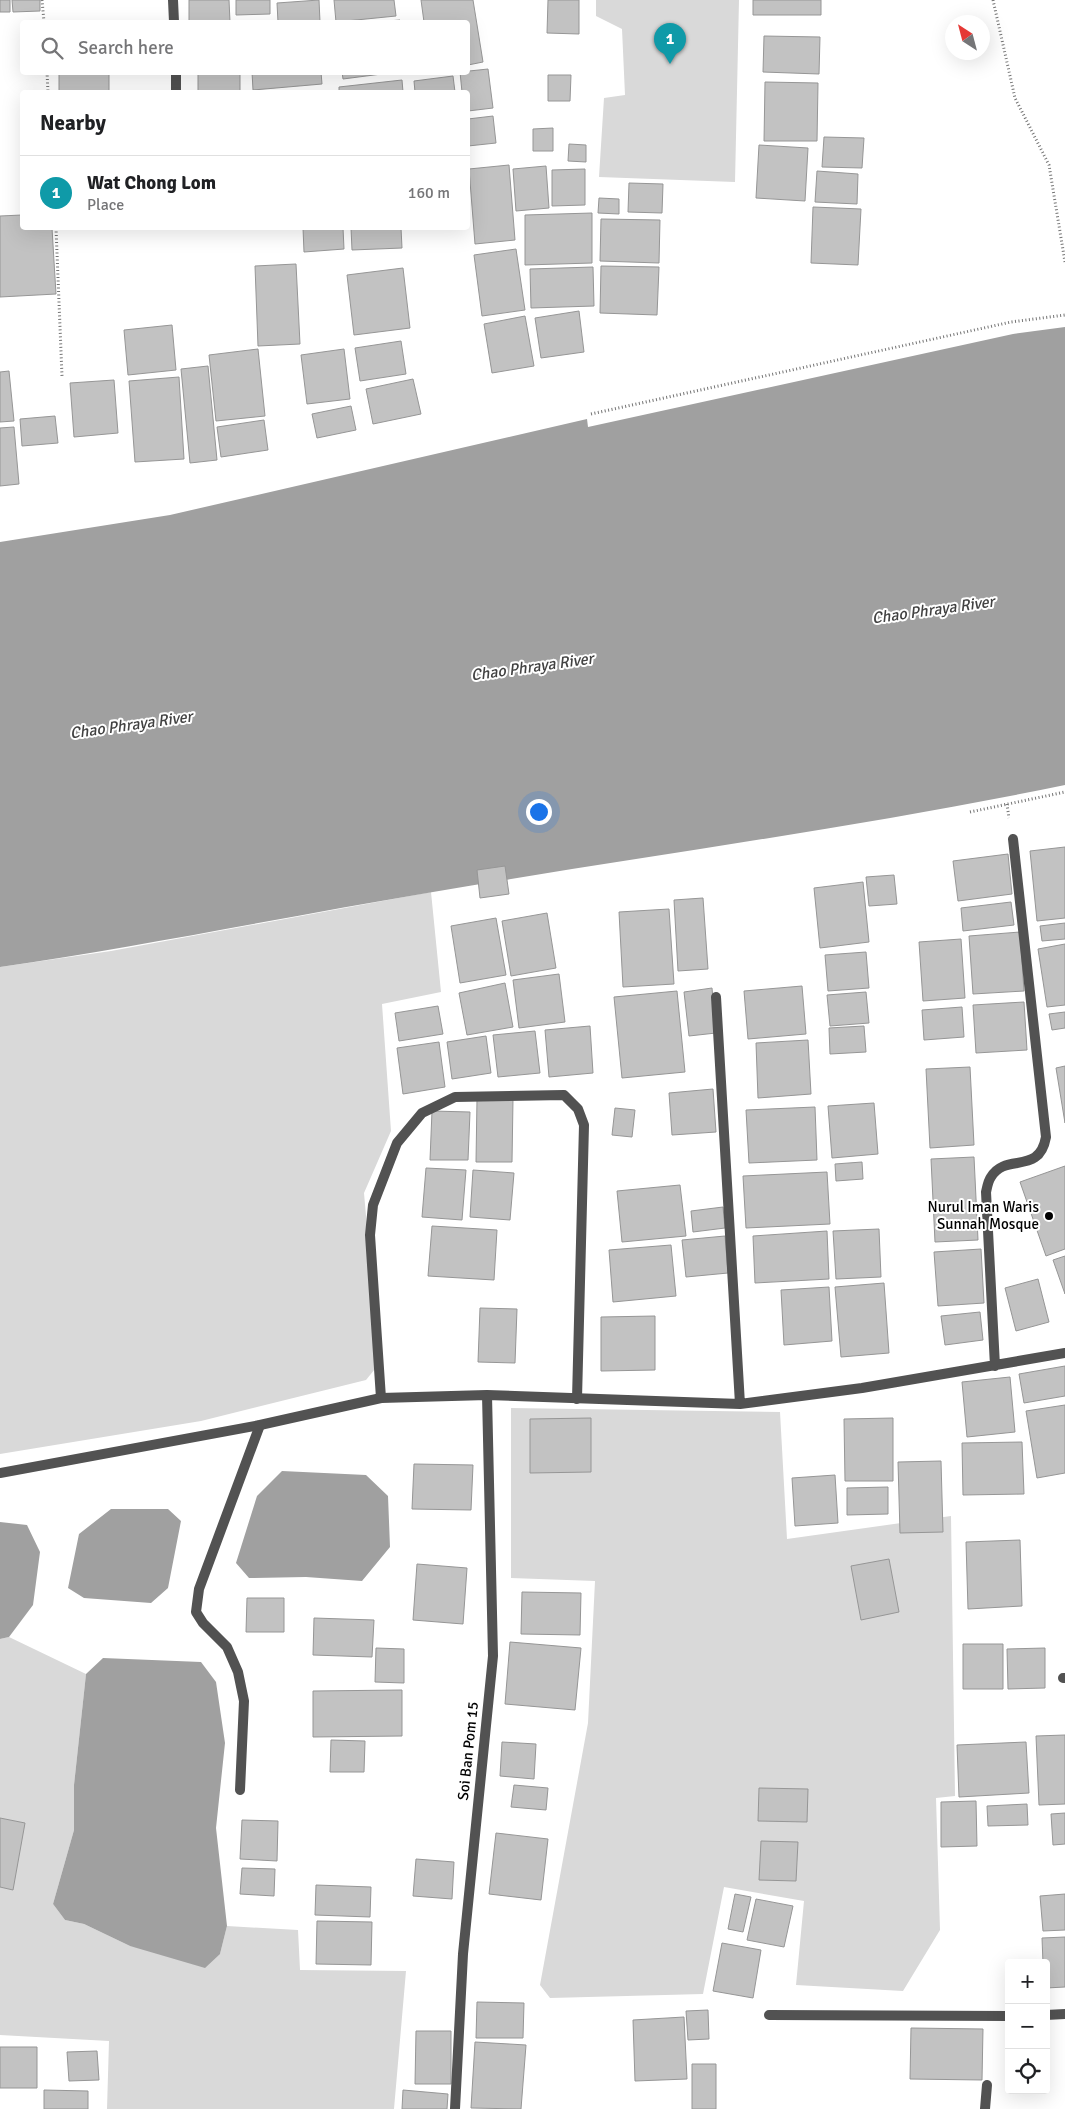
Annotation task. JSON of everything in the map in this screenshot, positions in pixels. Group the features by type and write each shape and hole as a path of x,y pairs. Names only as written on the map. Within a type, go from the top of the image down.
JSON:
{"street":[{"path":"173,0 174,20"},
{"path":"176,75 176,90"},
{"path":"995,1366 986,1192 991,1177 1000,1168 1037,1158 1044,1147 1046,1137 1013,838"},
{"path":"716,997 740,1404"},
{"path":"381,1398 370,1235 373,1205 397,1144 422,1113 455,1097 564,1095 578,1108 584,1125 577,1398"},
{"path":"0,1473 260,1425 381,1398 487,1395 740,1404 862,1388 1065,1353"},
{"name":"Soi Ban Pom 15","path":"455,2109 463,1954 493,1656 487,1395"},
{"path":"240,1790 244,1701 238,1672 227,1647 203,1623 196,1612 199,1589 260,1425"},
{"path":"1050,2015 1065,2014"},
{"path":"769,2015 1005,2016"},
{"path":"985,2109 988,2085"}],"path":[{"path":"42,0 44,20"},
{"path":"993,0 1016,98 1049,165 1065,262"},
{"path":"47,75 48,90"},
{"path":"56,230 62,376"},
{"path":"591,414 1011,322 1065,316"},
{"path":"970,812 1065,792"}],"shaded area":[{"path":"596,0 739,0 735,182 599,177 604,98 625,95 622,29 596,16"},
{"path":"431,892 441,992 382,1004 391,1131 364,1193 379,1364 366,1380 201,1421 0,1454 0,967 111,951"},
{"path":"511,1408 780,1412 787,1539 951,1516 955,1796 936,1798 940,1930 903,1991 796,1985 804,1901 724,1887 703,1994 550,1998 540,1985 588,1723 595,1581 511,1578"},
{"path":"9,1637 86,1674 74,1785 74,1830 53,1904 65,1920 84,1924 130,1946 220,1954 227,1926 298,1930 300,1970 406,1971 394,2109 107,2109 109,2041 0,2035 0,1639"}],"water":[{"name":"Chao Phraya River","path":"1065,327 1065,785 908,815 433,892 109,950 0,967 0,542 170,515 587,419 588,427 1013,334"},
{"path":"282,1471 366,1475 388,1496 390,1547 362,1581 306,1577 249,1578 236,1563 257,1496"},
{"path":"111,1509 168,1509 181,1521 168,1588 151,1603 84,1598 68,1588 79,1534"},
{"path":"0,1522 27,1525 40,1552 33,1605 9,1637 0,1639"},
{"path":"103,1658 201,1662 216,1682 225,1743 216,1828 227,1926 220,1954 205,1968 130,1946 84,1924 65,1920 53,1904 74,1830 74,1785 86,1674"}],"building":[{"path":"0,0 10,0 10,12 0,12"},
{"path":"12,0 40,0 40,11 13,12"},
{"path":"189,0 229,0 230,20 189,20"},
{"path":"236,0 270,0 270,14 236,15"},
{"path":"319,0 320,20 278,20 277,3"},
{"path":"334,0 394,0 396,16 336,20"},
{"path":"421,0 473,0 483,62 470,65 470,20 424,20"},
{"path":"548,0 579,0 579,34 547,33"},
{"path":"753,0 821,0 821,15 753,15"},
{"path":"764,36 820,37 819,74 763,72"},
{"path":"488,69 493,108 470,111 470,90 462,90 460,75 470,75 470,71"},
{"path":"59,75 109,75 109,90 59,90"},
{"path":"198,75 240,75 240,90 198,90"},
{"path":"252,75 321,75 322,84 253,90"},
{"path":"342,75 374,75 343,79"},
{"path":"548,75 571,75 570,101 548,101"},
{"path":"453,76 455,90 415,90 414,81"},
{"path":"402,80 403,90 339,90 339,87"},
{"path":"765,82 818,83 817,141 764,141"},
{"path":"493,116 496,143 470,146 470,119"},
{"path":"553,128 553,151 533,151 533,129"},
{"path":"824,137 864,138 862,168 822,167"},
{"path":"569,144 586,145 586,162 568,161"},
{"path":"759,145 808,148 805,201 756,198"},
{"path":"509,165 515,240 475,244 470,169"},
{"path":"546,166 549,208 516,211 513,169"},
{"path":"585,169 585,205 552,206 552,170"},
{"path":"817,171 858,174 857,204 815,202"},
{"path":"629,183 663,184 662,213 628,212"},
{"path":"599,198 619,199 619,214 598,213"},
{"path":"813,207 861,209 858,265 811,263"},
{"path":"592,213 592,263 525,265 525,215"},
{"path":"20,215 20,230 52,230 56,294 0,297 0,216"},
{"path":"601,219 660,220 659,263 600,261"},
{"path":"303,230 343,230 344,249 304,252"},
{"path":"351,230 401,230 402,248 352,250"},
{"path":"516,249 525,310 482,316 474,255"},
{"path":"296,264 300,344 258,346 255,266"},
{"path":"601,266 659,267 657,315 600,313"},
{"path":"593,267 594,306 531,308 530,269"},
{"path":"403,268 410,328 354,335 347,275"},
{"path":"579,311 584,352 541,358 535,318"},
{"path":"525,316 534,366 492,373 484,324"},
{"path":"172,325 176,370 128,375 124,330"},
{"path":"401,341 406,374 360,381 355,348"},
{"path":"258,349 265,416 216,421 209,355"},
{"path":"344,349 350,399 307,404 301,355"},
{"path":"208,366 217,460 190,463 181,369"},
{"path":"9,371 14,421 0,422 0,372"},
{"path":"179,377 184,459 135,462 129,381"},
{"path":"413,379 421,414 373,424 366,389"},
{"path":"114,380 118,433 74,437 70,383"},
{"path":"351,406 356,430 317,438 312,414"},
{"path":"55,416 58,443 22,446 20,419"},
{"path":"264,420 268,450 221,457 217,427"},
{"path":"14,427 19,484 0,486 0,428"},
{"path":"1065,847 1065,918 1037,921 1030,851"},
{"path":"1008,854 1012,894 958,901 953,861"},
{"path":"505,866 509,894 480,898 477,870"},
{"path":"894,875 897,904 869,906 866,877"},
{"path":"863,882 869,942 820,948 814,888"},
{"path":"703,898 708,969 678,971 674,900"},
{"path":"1011,902 1014,925 963,931 961,908"},
{"path":"669,909 674,984 623,987 619,912"},
{"path":"547,913 556,968 511,976 502,921"},
{"path":"496,918 506,975 460,983 451,926"},
{"path":"1065,923 1065,939 1042,941 1040,926"},
{"path":"1020,932 1024,991 973,994 969,936"},
{"path":"961,939 965,998 923,1001 919,942"},
{"path":"1065,944 1065,1005 1047,1007 1038,949"},
{"path":"866,952 869,988 828,991 825,955"},
{"path":"559,974 565,1022 519,1028 513,980"},
{"path":"505,983 513,1027 467,1035 459,993"},
{"path":"802,986 806,1034 748,1039 744,991"},
{"path":"712,988 716,1033 689,1036 684,992"},
{"path":"677,991 685,1072 622,1078 614,997"},
{"path":"866,992 869,1023 830,1026 827,995"},
{"path":"1024,1002 1027,1050 976,1053 973,1005"},
{"path":"438,1006 443,1034 399,1041 395,1013"},
{"path":"962,1007 964,1037 924,1040 922,1010"},
{"path":"1065,1012 1065,1028 1052,1030 1049,1014"},
{"path":"590,1026 593,1073 549,1077 545,1030"},
{"path":"864,1026 866,1052 830,1054 829,1028"},
{"path":"535,1031 540,1073 498,1077 493,1035"},
{"path":"486,1036 491,1073 452,1079 447,1042"},
{"path":"808,1040 811,1094 758,1098 756,1043"},
{"path":"439,1042 445,1087 403,1094 397,1048"},
{"path":"1065,1066 1065,1123 1056,1068"},
{"path":"970,1067 974,1145 930,1148 926,1069"},
{"path":"713,1089 716,1132 672,1135 669,1093"},
{"path":"477,1099 513,1099 512,1162 476,1162"},
{"path":"874,1103 878,1154 832,1158 828,1106"},
{"path":"815,1107 817,1160 749,1163 746,1110"},
{"path":"615,1108 635,1110 632,1137 612,1135"},
{"path":"432,1111 470,1112 468,1160 430,1160"},
{"path":"974,1157 978,1240 935,1242 931,1159"},
{"path":"862,1162 863,1179 836,1181 835,1164"},
{"name":"Nurul Iman Waris Sunnah Mosque","path":"1065,1166 1065,1249 1046,1256 1020,1182"},
{"path":"426,1168 466,1170 462,1220 422,1217"},
{"path":"473,1170 514,1173 510,1220 470,1217"},
{"path":"827,1172 830,1224 746,1228 743,1176"},
{"path":"680,1185 686,1236 622,1242 617,1191"},
{"path":"723,1207 725,1228 693,1232 691,1211"},
{"path":"432,1226 497,1230 494,1280 428,1276"},
{"path":"879,1229 881,1277 836,1279 833,1231"},
{"path":"827,1231 829,1279 755,1283 753,1236"},
{"path":"725,1236 728,1273 686,1277 682,1240"},
{"path":"671,1245 676,1296 613,1302 609,1250"},
{"path":"981,1249 984,1303 938,1306 934,1252"},
{"path":"1065,1256 1065,1294 1053,1260"},
{"path":"1038,1279 1049,1322 1016,1331 1005,1288"},
{"path":"884,1283 889,1353 841,1357 835,1287"},
{"path":"829,1287 832,1341 784,1345 781,1290"},
{"path":"480,1308 517,1309 515,1363 478,1362"},
{"path":"980,1312 983,1340 945,1345 941,1316"},
{"path":"655,1316 655,1370 601,1371 601,1317"},
{"path":"1065,1366 1065,1396 1024,1403 1019,1374"},
{"path":"1010,1377 1015,1432 967,1437 962,1382"},
{"path":"1065,1405 1065,1473 1037,1478 1026,1411"},
{"path":"591,1418 591,1472 530,1473 530,1419"},
{"path":"893,1418 893,1481 845,1481 844,1419"},
{"path":"1022,1442 1024,1494 963,1495 962,1443"},
{"path":"941,1461 943,1532 900,1533 898,1462"},
{"path":"414,1464 473,1465 471,1510 412,1509"},
{"path":"835,1475 838,1523 795,1526 792,1478"},
{"path":"888,1487 888,1514 847,1515 847,1488"},
{"path":"1020,1540 1022,1606 968,1609 966,1542"},
{"path":"889,1559 899,1612 861,1620 851,1566"},
{"path":"417,1564 467,1568 463,1624 413,1620"},
{"path":"522,1592 581,1593 580,1635 521,1634"},
{"path":"247,1598 284,1598 284,1632 246,1632"},
{"path":"314,1618 374,1620 372,1657 313,1655"},
{"path":"510,1642 581,1648 575,1710 505,1704"},
{"path":"963,1644 1003,1644 1003,1689 963,1689"},
{"path":"376,1648 404,1649 404,1683 375,1682"},
{"path":"1045,1648 1045,1688 1008,1689 1007,1649"},
{"path":"402,1690 402,1736 313,1737 313,1691"},
{"path":"1065,1735 1065,1804 1039,1805 1036,1736"},
{"path":"331,1740 365,1741 364,1772 330,1772"},
{"path":"502,1742 536,1744 534,1779 500,1776"},
{"path":"1026,1742 1029,1793 959,1797 957,1745"},
{"path":"514,1785 548,1788 546,1810 511,1807"},
{"path":"759,1788 808,1789 807,1822 758,1821"},
{"path":"976,1801 977,1846 941,1847 941,1802"},
{"path":"1027,1804 1028,1825 988,1826 987,1806"},
{"path":"1065,1813 1065,1844 1053,1845 1051,1814"},
{"path":"0,1818 25,1823 13,1890 0,1887"},
{"path":"242,1820 278,1821 277,1861 240,1859"},
{"path":"496,1833 548,1839 541,1900 489,1894"},
{"path":"761,1841 798,1842 796,1881 759,1880"},
{"path":"416,1859 454,1862 452,1899 413,1896"},
{"path":"242,1868 275,1869 274,1896 240,1894"},
{"path":"316,1885 371,1887 370,1917 315,1915"},
{"path":"735,1894 751,1897 743,1932 728,1929"},
{"path":"1065,1894 1065,1930 1043,1931 1040,1896"},
{"path":"756,1899 793,1906 784,1947 747,1940"},
{"path":"317,1921 372,1922 371,1965 316,1964"},
{"path":"1065,1937 1065,1987 1050,1988 1050,1959 1043,1959 1042,1938"},
{"path":"722,1943 761,1950 753,1998 713,1991"},
{"path":"477,2002 524,2003 523,2038 476,2038"},
{"path":"708,2010 709,2039 688,2040 686,2011"},
{"path":"684,2017 687,2079 635,2081 633,2020"},
{"path":"911,2028 983,2029 982,2080 910,2079"},
{"path":"416,2031 451,2031 451,2084 415,2084"},
{"path":"475,2042 526,2045 521,2109 471,2108"},
{"path":"0,2047 37,2047 37,2088 0,2088"},
{"path":"97,2051 99,2080 69,2081 67,2052"},
{"path":"692,2064 716,2064 716,2109 692,2109"},
{"path":"44,2090 88,2091 88,2109 44,2109"},
{"path":"403,2090 448,2094 447,2109 402,2109"}],"place":[{"name":"Wat Chong Lom","path":"670,64"},
{"name":"Nurul Iman Waris Sunnah Mosque","path":"1049,1216"}]}
